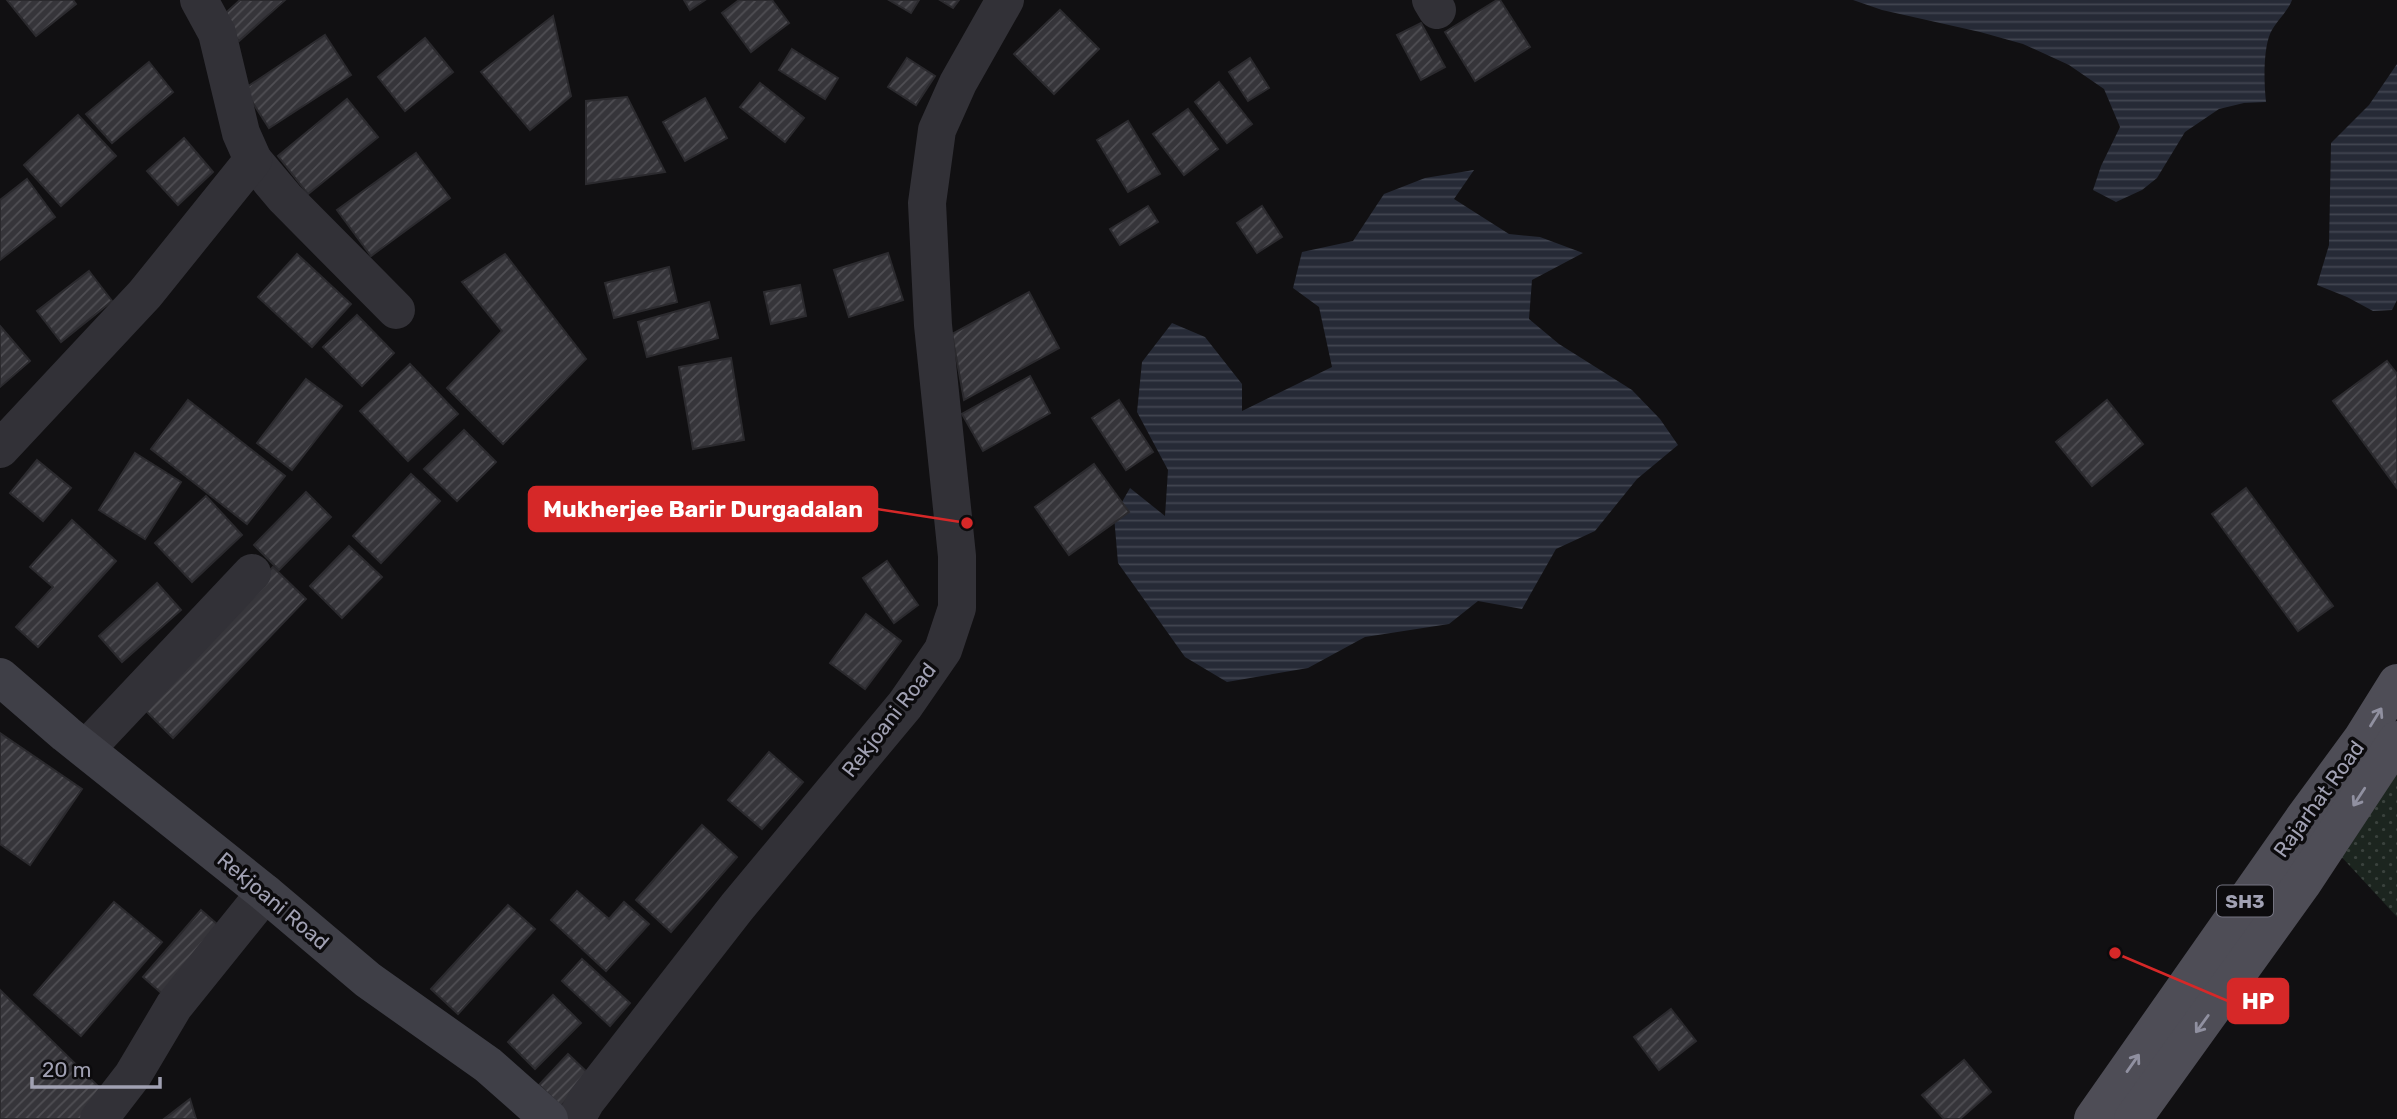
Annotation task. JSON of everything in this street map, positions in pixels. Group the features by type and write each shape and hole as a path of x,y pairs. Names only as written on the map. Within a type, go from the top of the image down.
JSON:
{"main road":[{"name":"Rajarhat Road","path":"2093,1119 2362,739 2397,683"},
{"name":"Rajarhat Road","path":"2133,1119 2302,884 2397,740"}],"street":[{"path":"199,0 217,33 241,133 253,160 285,198 396,310"},
{"name":"Rekjoani Road","path":"576,1119 586,1101 737,907 905,705 943,650 957,608 957,556 933,325 927,203 937,130 958,83 1004,0"},
{"path":"0,449 145,295 253,160"},
{"path":"86,749 252,573"},
{"name":"Rekjoani Road","path":"0,677 368,980 488,1065 549,1119"},
{"path":"99,1119 133,1075 174,1006 265,893"}],"shaded area":[{"path":"2397,760 2397,917 2337,852"}],"water":[{"path":"1853,0 2292,0 2272,29 2268,41 2265,68 2266,102 2244,103 2219,109 2185,132 2157,178 2142,190 2116,202 2093,190 2101,166 2120,127 2104,89 2069,65 2023,44 1882,10"},
{"path":"2397,64 2397,300 2392,310 2373,311 2317,285 2329,245 2331,143 2369,105"},
{"path":"1474,170 1454,199 1509,234 1540,237 1583,253 1532,280 1529,319 1559,344 1632,390 1660,419 1678,445 1637,479 1595,531 1556,549 1522,609 1478,601 1449,624 1365,637 1308,668 1227,682 1185,657 1118,563 1114,516 1130,488 1165,516 1168,470 1137,412 1142,362 1172,323 1205,337 1242,384 1242,411 1332,367 1319,307 1293,288 1302,252 1353,241 1384,194 1425,178"}],"building":[{"path":"7,0 73,0 76,4 36,36"},
{"path":"240,0 285,0 239,41 219,19"},
{"path":"684,0 705,0 690,10"},
{"path":"739,0 772,0 789,23 751,52 722,13"},
{"path":"889,0 919,0 911,13"},
{"path":"940,0 959,0 953,8"},
{"path":"1500,0 1530,47 1475,81 1445,32"},
{"path":"1060,10 1099,49 1054,94 1014,54"},
{"path":"553,16 571,96 530,130 481,72"},
{"path":"1421,23 1445,67 1421,80 1397,35"},
{"path":"325,35 351,75 269,128 244,89"},
{"path":"425,38 453,72 405,111 378,77"},
{"path":"792,49 838,78 825,99 779,70"},
{"path":"907,58 935,76 916,105 888,87"},
{"path":"1250,58 1269,88 1248,101 1229,72"},
{"path":"149,62 173,92 112,143 86,114"},
{"path":"1219,82 1252,124 1227,143 1195,102"},
{"path":"760,83 804,118 785,142 740,107"},
{"path":"627,97 665,172 586,184 586,101"},
{"path":"705,98 727,138 685,161 663,122"},
{"path":"347,99 378,137 308,194 278,156"},
{"path":"1188,109 1218,149 1184,175 1153,134"},
{"path":"78,115 116,156 61,206 24,165"},
{"path":"1128,121 1160,174 1128,192 1097,140"},
{"path":"184,138 213,172 178,205 147,171"},
{"path":"416,153 450,198 371,256 337,210"},
{"path":"27,179 55,217 0,260 0,200"},
{"path":"1148,206 1158,222 1120,245 1110,229"},
{"path":"1262,206 1282,237 1257,253 1237,223"},
{"path":"888,253 903,300 849,317 834,270"},
{"path":"297,254 351,304 312,347 258,297"},
{"path":"505,254 586,359 503,444 447,388 502,331 462,282"},
{"path":"669,267 677,302 614,318 605,283"},
{"path":"89,271 112,301 61,342 37,311"},
{"path":"800,285 806,316 771,324 764,292"},
{"path":"1029,292 1059,348 964,400 952,334"},
{"path":"709,302 718,338 647,357 638,322"},
{"path":"357,315 394,353 362,386 323,347"},
{"path":"0,326 30,361 0,387"},
{"path":"731,358 744,440 693,449 679,367"},
{"path":"2387,361 2397,374 2397,488 2333,401"},
{"path":"410,364 458,414 408,461 360,411"},
{"path":"1030,376 1050,413 983,451 962,414"},
{"path":"306,379 342,406 292,470 257,443"},
{"path":"188,400 285,476 247,524 151,449"},
{"path":"1119,400 1153,452 1126,470 1092,418"},
{"path":"2107,400 2143,444 2092,486 2056,442"},
{"path":"464,430 496,462 457,501 424,469"},
{"path":"135,453 181,482 145,539 99,510"},
{"path":"37,460 71,488 43,521 10,493"},
{"path":"1094,464 1129,512 1069,555 1035,507"},
{"path":"411,474 440,501 381,563 353,536"},
{"path":"2246,488 2333,606 2298,631 2212,514"},
{"path":"306,492 331,517 279,570 254,545"},
{"path":"206,496 242,535 192,582 155,543"},
{"path":"72,520 116,561 38,647 16,627 53,587 30,567"},
{"path":"349,546 382,577 342,618 310,586"},
{"path":"887,561 918,605 894,623 863,578"},
{"path":"273,567 306,599 173,738 140,705"},
{"path":"157,583 181,610 122,662 99,636"},
{"path":"866,614 901,641 865,689 830,663"},
{"path":"0,733 82,789 30,865 0,844"},
{"path":"769,752 803,782 762,829 728,800"},
{"path":"702,825 737,857 671,932 636,900"},
{"path":"577,891 609,919 624,902 649,924 606,971 551,920"},
{"path":"114,902 162,942 81,1036 34,995"},
{"path":"508,905 535,929 458,1014 431,989"},
{"path":"201,910 225,931 167,998 143,977"},
{"path":"582,959 630,1003 610,1026 562,981"},
{"path":"0,990 105,1093 82,1119 0,1119"},
{"path":"553,995 581,1023 535,1069 508,1042"},
{"path":"1671,1009 1696,1041 1659,1070 1634,1037"},
{"path":"568,1054 590,1075 561,1106 539,1085"},
{"path":"1964,1060 1991,1092 1960,1119 1944,1119 1922,1095"},
{"path":"190,1099 196,1119 164,1119"}],"place":[{"name":"Mukherjee Barir Durgadalan","path":"967,523"},
{"name":"HP","path":"2115,953"}]}
